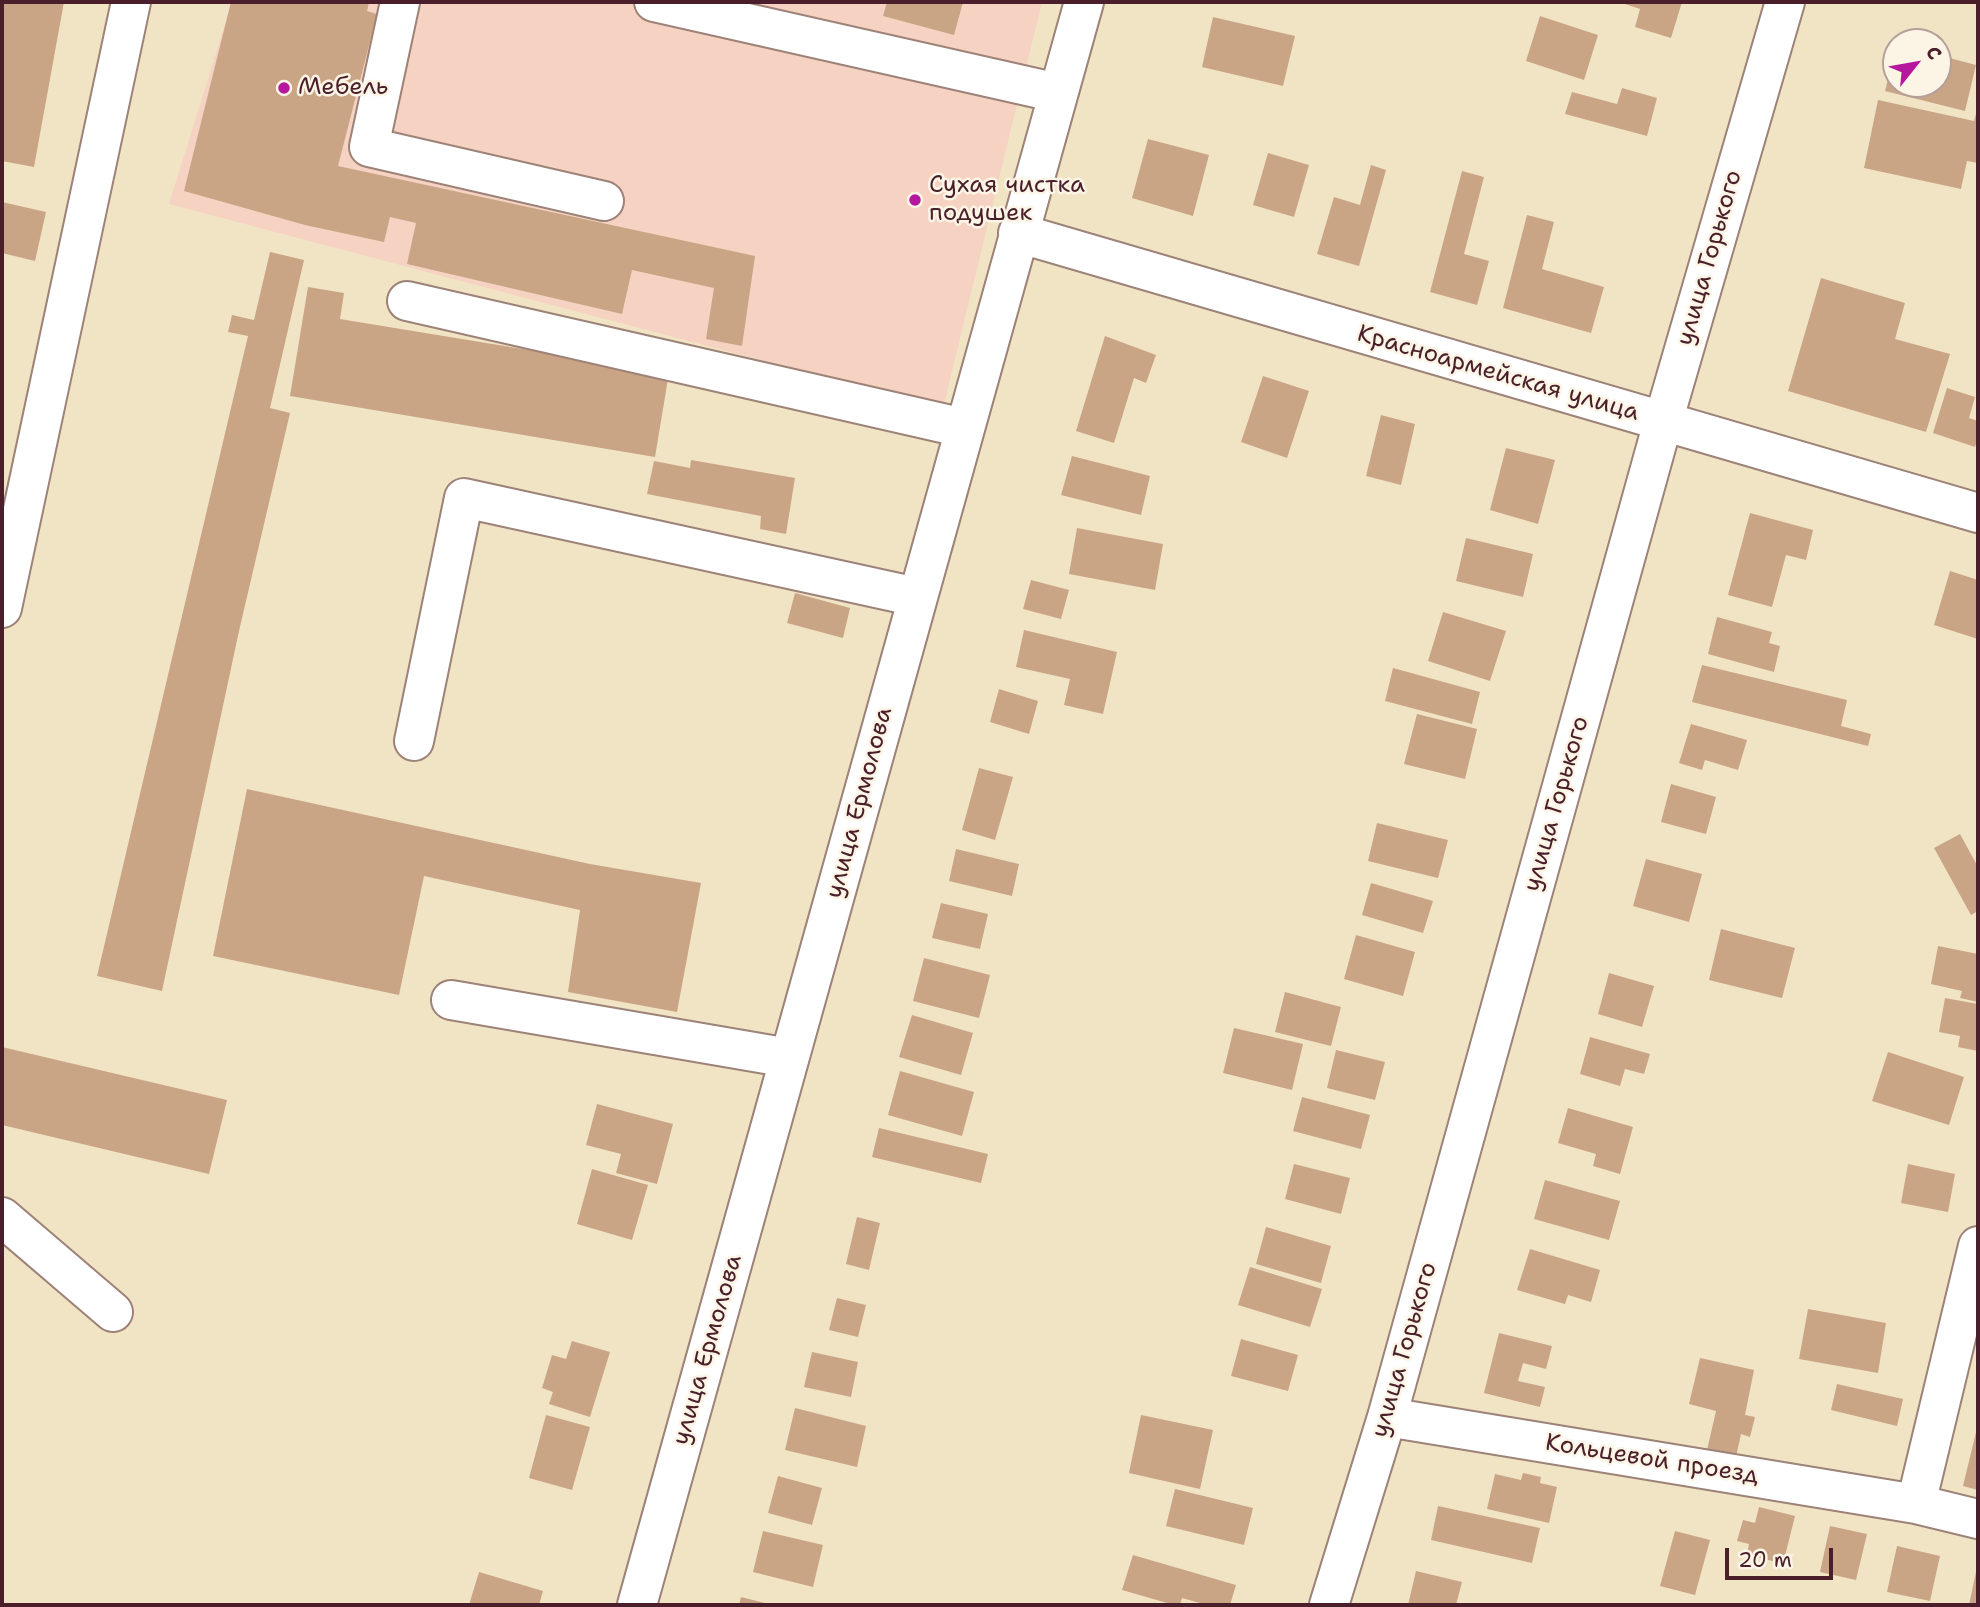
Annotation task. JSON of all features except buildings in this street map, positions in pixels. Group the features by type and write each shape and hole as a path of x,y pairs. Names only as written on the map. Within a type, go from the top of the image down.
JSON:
{"street":[{"path":"2,608 131,2"},
{"path":"400,2 369,147 604,201"},
{"path":"654,2 1058,93"},
{"name":"улица Ермолова","path":"637,1605 1084,2"},
{"name":"улица Горького","path":"1329,1605 1387,1417 1663,422 1785,2"},
{"name":"Красноармейская улица","path":"1018,233 1978,513"},
{"path":"407,301 964,428"},
{"path":"414,741 464,498 917,597"},
{"path":"451,1000 789,1058"},
{"path":"2,1217 113,1312"},
{"path":"1916,1504 1978,1245"},
{"name":"Кольцевой проезд","path":"1387,1417 1916,1504 1978,1519"}],"shaded area":[{"path":"232,2 1042,2 943,408 169,204"}],"place":[{"name":"Мебель","path":"284,88"},
{"name":"Сухая чистка подушек","path":"915,200"}]}
